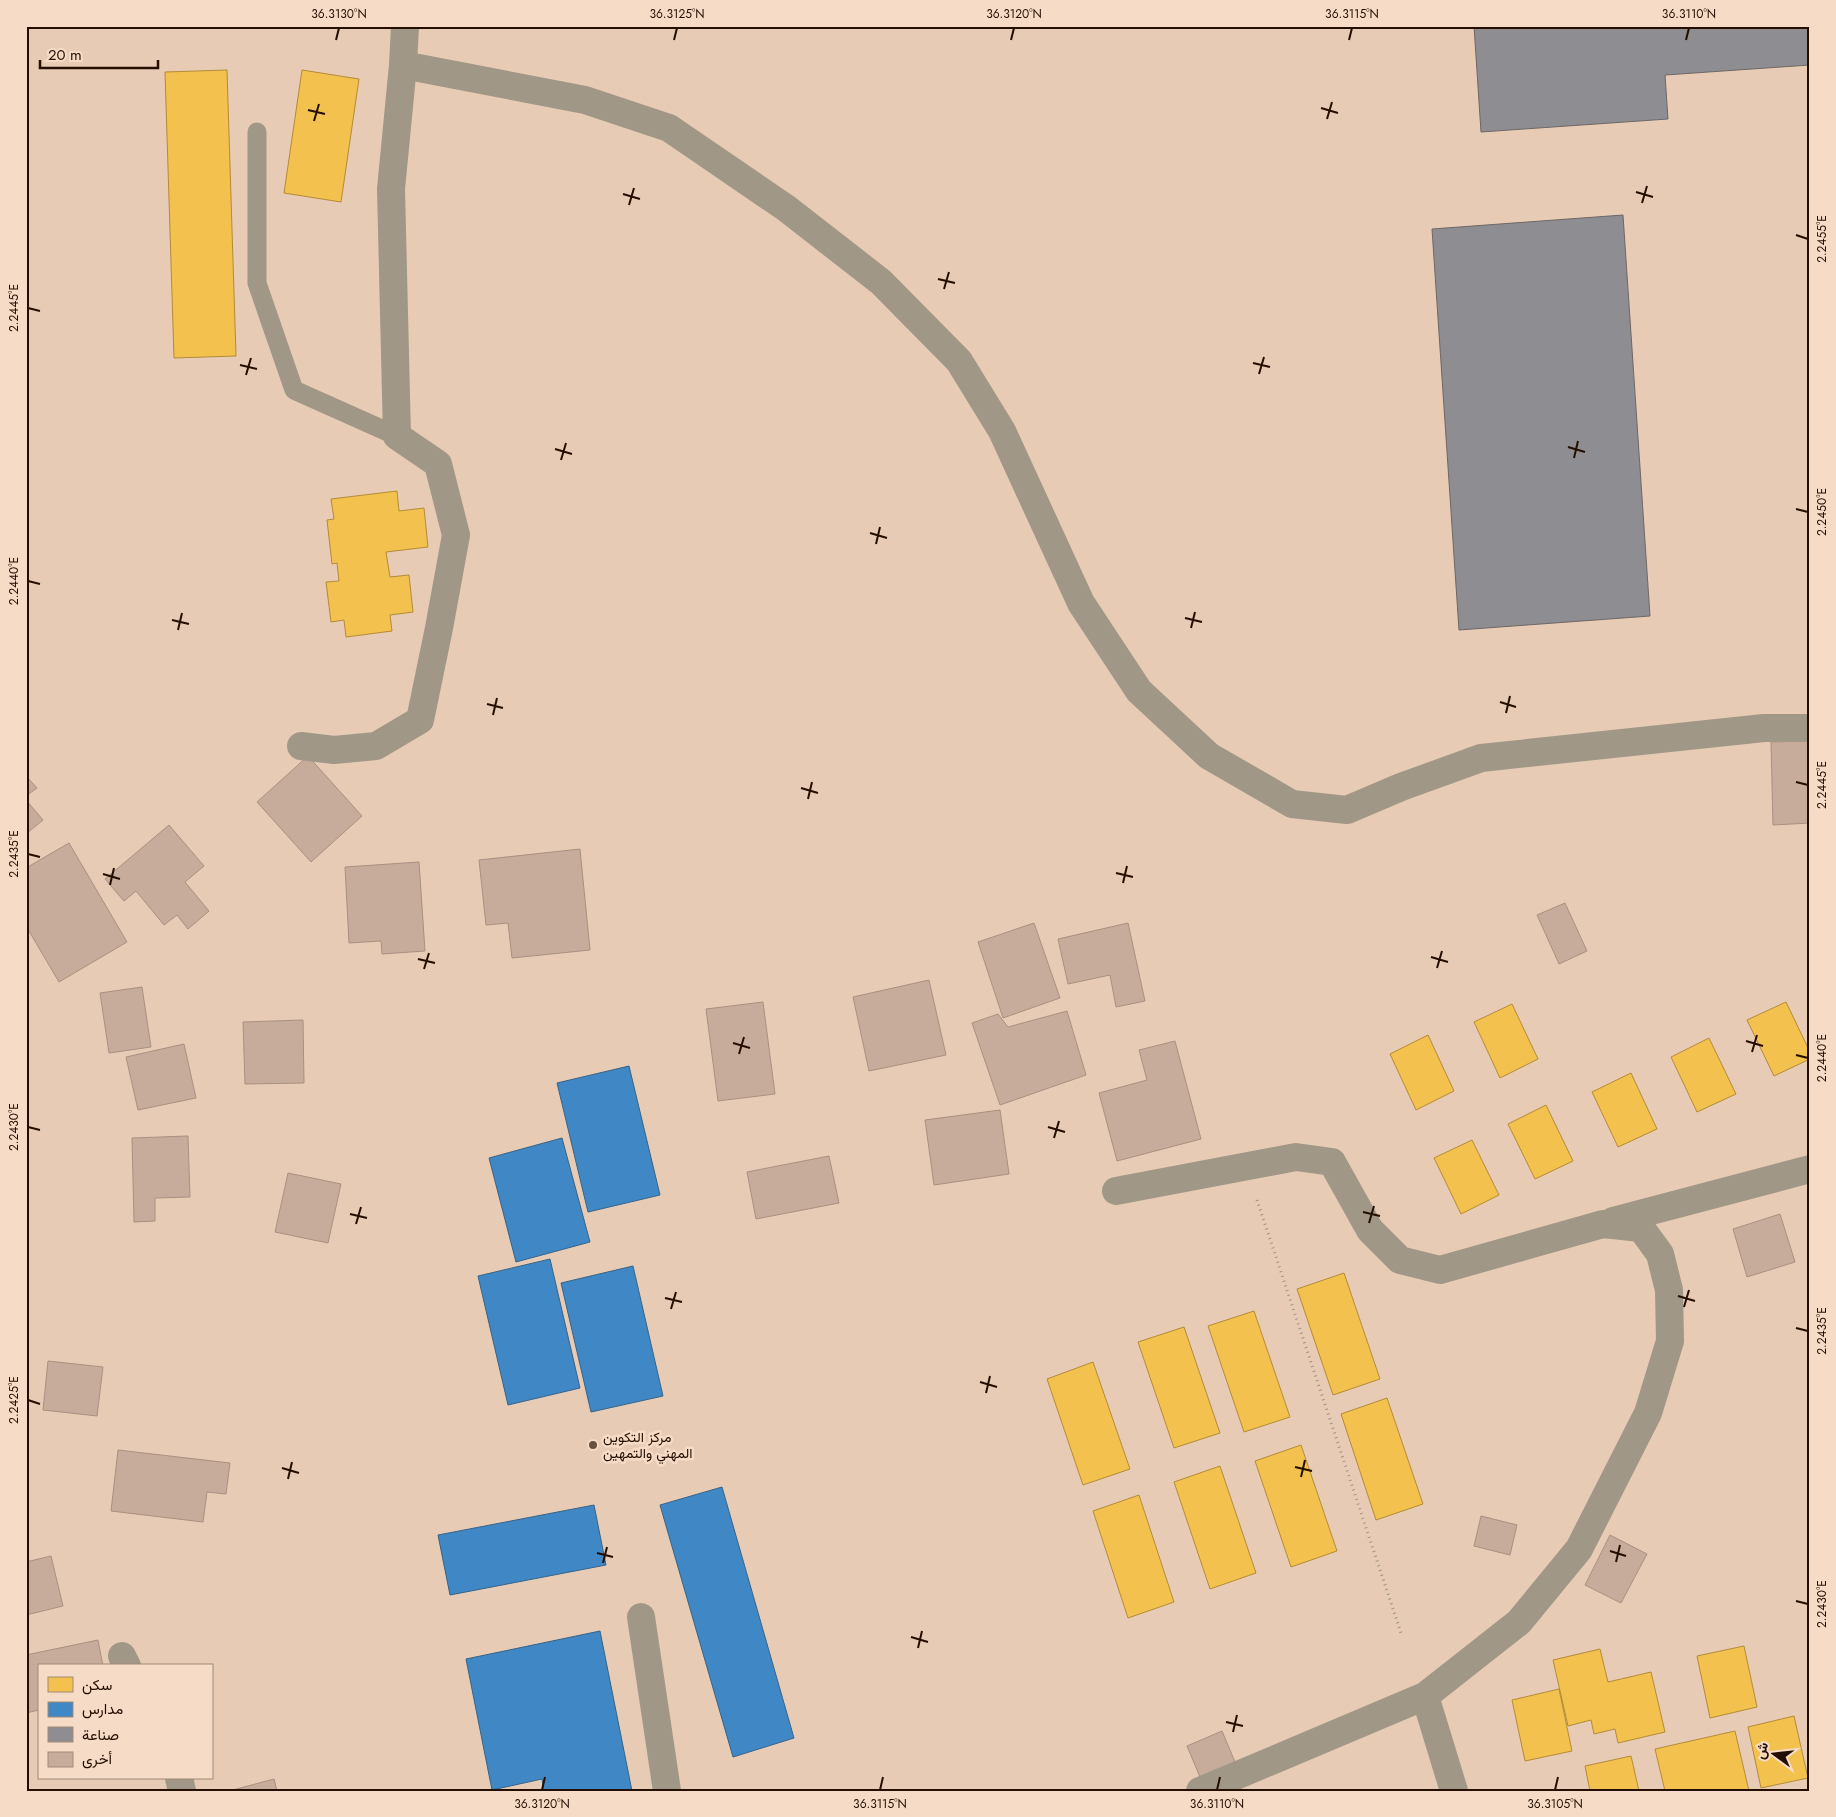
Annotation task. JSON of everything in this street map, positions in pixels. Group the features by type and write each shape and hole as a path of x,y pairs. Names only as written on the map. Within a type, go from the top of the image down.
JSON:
{"street":[{"path":"301,746 334,750 376,746 420,720 456,535 438,464 397,436 391,189 404,65 405,26"},
{"path":"404,65 585,100 669,128 786,208 881,282 960,361 1002,431 1082,603 1139,691 1208,756 1292,804 1347,810 1401,787 1481,758 1764,728 1810,728"},
{"path":"1116,1191 1296,1157 1332,1162 1370,1230 1400,1260 1440,1270 1810,1169"},
{"path":"1200,1791 1425,1696 1519,1622 1579,1549 1648,1413 1670,1341 1669,1290 1660,1254 1641,1228 1603,1224"},
{"path":"641,1617 667,1791"},
{"path":"1425,1696 1454,1791"}],"lane":[{"path":"257,132 257,283 294,390 397,436"}],"path":[{"path":"1263,1164 1257,1201 1401,1634"}],"building: سكن":[{"path":"227,70 236,356 174,358 165,72"},
{"path":"302,70 359,79 341,202 284,193"},
{"path":"397,491 399,511 424,508 428,547 386,552 390,577 409,575 413,612 390,615 392,631 346,637 344,620 331,622 326,582 339,581 337,563 332,564 327,520 334,519 331,499"},
{"path":"1786,1002 1810,1052 1810,1059 1774,1076 1747,1020"},
{"path":"1512,1004 1538,1059 1500,1078 1474,1022"},
{"path":"1428,1035 1454,1091 1416,1110 1390,1054"},
{"path":"1709,1038 1736,1094 1697,1112 1671,1057"},
{"path":"1631,1073 1657,1129 1618,1147 1592,1092"},
{"path":"1546,1105 1573,1161 1535,1179 1508,1124"},
{"path":"1472,1140 1499,1195 1461,1214 1434,1158"},
{"path":"1344,1273 1380,1379 1333,1395 1297,1289"},
{"path":"1254,1311 1290,1417 1244,1432 1208,1326"},
{"path":"1184,1327 1220,1433 1174,1448 1138,1342"},
{"path":"1093,1362 1130,1469 1083,1485 1047,1379"},
{"path":"1387,1398 1423,1504 1376,1520 1341,1414"},
{"path":"1301,1445 1337,1551 1291,1567 1255,1461"},
{"path":"1220,1466 1256,1573 1210,1589 1174,1482"},
{"path":"1139,1495 1174,1602 1128,1618 1093,1511"},
{"path":"1744,1646 1757,1707 1710,1718 1697,1656"},
{"path":"1600,1649 1608,1682 1651,1672 1665,1732 1618,1743 1615,1729 1594,1734 1591,1720 1568,1726 1553,1660"},
{"path":"1559,1689 1572,1751 1525,1761 1512,1700"},
{"path":"1794,1716 1808,1778 1761,1788 1748,1727"},
{"path":"1735,1731 1749,1791 1665,1791 1655,1749"},
{"path":"1631,1756 1639,1791 1590,1791 1585,1766"}],"building: مدارس":[{"path":"629,1066 660,1195 588,1212 557,1083"},
{"path":"562,1138 590,1242 516,1262 489,1158"},
{"path":"550,1259 580,1388 508,1405 478,1276"},
{"path":"633,1266 663,1396 591,1412 561,1283"},
{"path":"722,1487 794,1738 733,1757 660,1505"},
{"path":"594,1505 606,1565 450,1595 438,1535"},
{"path":"600,1631 632,1791 544,1791 542,1779 492,1790 466,1659"}],"building: صناعة":[{"path":"1474,26 1810,26 1810,65 1665,75 1668,119 1481,132"},
{"path":"1623,215 1650,616 1459,630 1432,229"}],"building: أخرى":[{"path":"1810,741 1810,823 1773,825 1771,742"},
{"path":"308,756 362,816 311,862 257,802"},
{"path":"26,776 37,788 26,796"},
{"path":"26,800 43,820 26,834"},
{"path":"169,825 204,866 185,882 209,911 188,929 177,915 164,925 136,891 124,901 105,879"},
{"path":"69,843 127,942 59,982 26,926 26,868"},
{"path":"580,849 590,950 512,958 508,923 486,925 479,860"},
{"path":"419,862 425,951 382,954 381,941 349,943 345,867"},
{"path":"1565,903 1587,951 1559,964 1537,915"},
{"path":"1034,923 1060,998 1003,1018 978,942"},
{"path":"1128,923 1145,1001 1116,1007 1110,975 1068,984 1058,939"},
{"path":"929,980 946,1055 869,1071 853,997"},
{"path":"142,987 151,1047 109,1053 100,993"},
{"path":"763,1002 775,1094 718,1101 706,1009"},
{"path":"1067,1011 1086,1075 1000,1105 972,1023 998,1014 1008,1027"},
{"path":"303,1020 304,1083 245,1084 243,1022"},
{"path":"1175,1041 1201,1139 1117,1161 1099,1093 1147,1080 1139,1050"},
{"path":"184,1044 196,1098 138,1110 126,1057"},
{"path":"1000,1110 1009,1174 934,1185 925,1120"},
{"path":"188,1136 190,1197 155,1198 155,1221 134,1222 132,1138"},
{"path":"829,1156 839,1203 756,1219 747,1172"},
{"path":"288,1173 341,1184 328,1243 275,1232"},
{"path":"1780,1214 1795,1262 1747,1277 1733,1229"},
{"path":"48,1361 103,1367 97,1416 43,1410"},
{"path":"118,1450 230,1463 226,1494 207,1492 203,1522 111,1511"},
{"path":"1481,1516 1517,1525 1510,1555 1474,1546"},
{"path":"1610,1535 1647,1554 1621,1603 1585,1585"},
{"path":"51,1556 63,1606 26,1615 26,1562"},
{"path":"98,1640 103,1664 38,1664 38,1710 26,1713 26,1655"},
{"path":"1222,1731 1235,1762 1200,1777 1187,1746"},
{"path":"274,1779 277,1791 229,1791"}],"place":[{"name":"مركز التكوين المهني والتمهين","path":"593,1445"}]}
